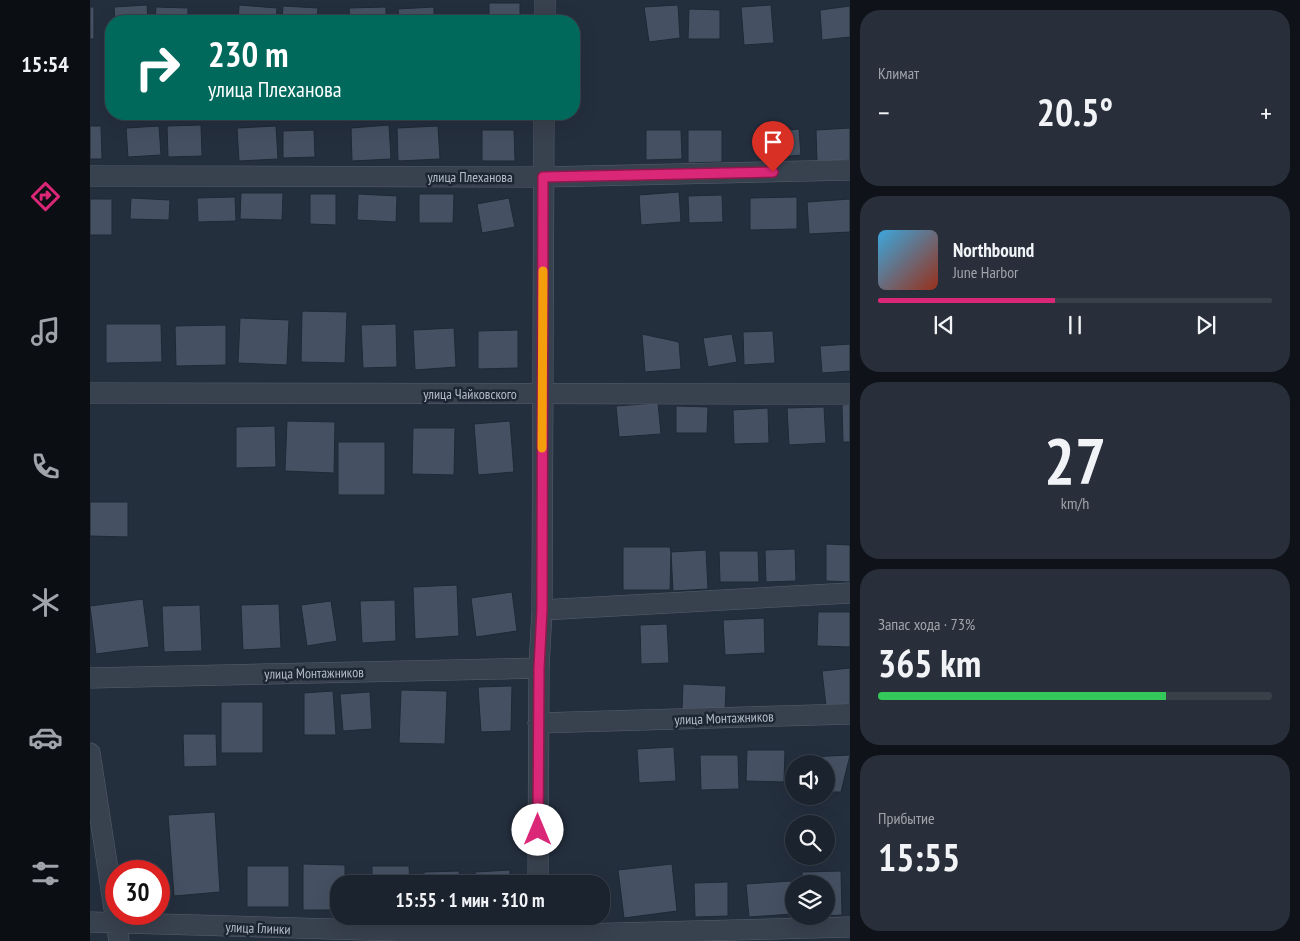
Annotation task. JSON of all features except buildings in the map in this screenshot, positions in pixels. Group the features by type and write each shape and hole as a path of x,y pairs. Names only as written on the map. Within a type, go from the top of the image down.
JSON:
{"street":[{"path":"545,0 545,15"},
{"path":"538,875 538,723 542,610 544,120"},
{"name":"улица Плеханова","path":"90,176 543,177 850,170"},
{"name":"улица Чайковского","path":"90,393 850,394"},
{"path":"542,610 850,594"},
{"name":"улица Монтажников","path":"90,678 539,668"},
{"name":"улица Монтажников","path":"538,723 850,714"},
{"path":"90,753 118,932"},
{"name":"улица Глинки","path":"90,922 118,932 538,931 850,927"}],"slow traffic":[{"path":"542,448 543,271"}],"route":[{"path":"538,830 539,668 542,610 543,177 773,172"}]}
